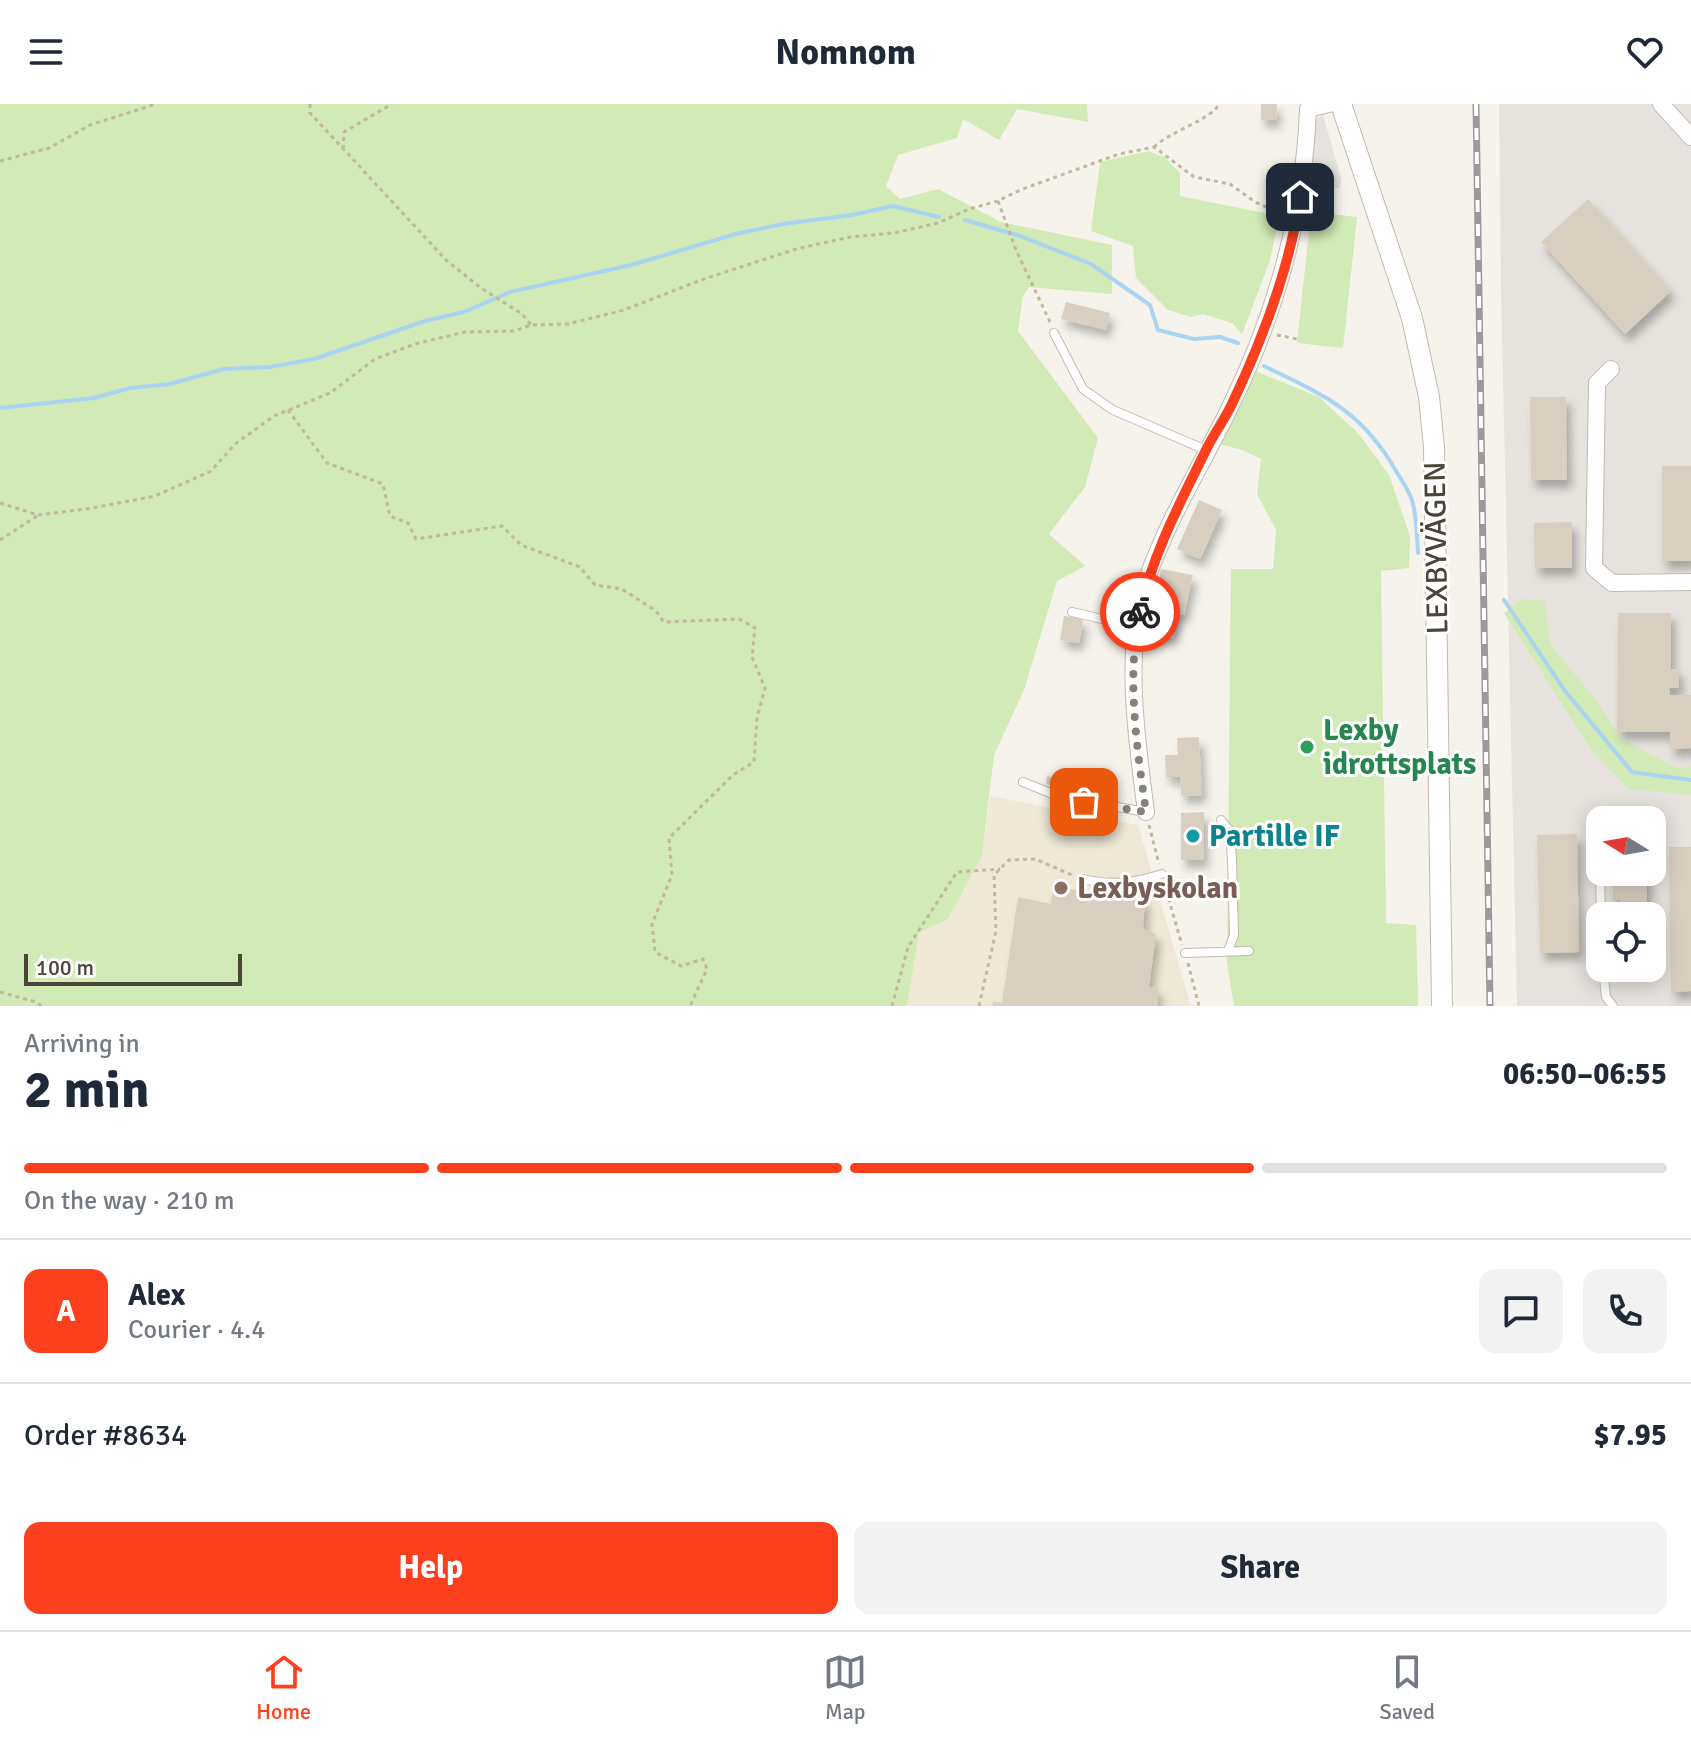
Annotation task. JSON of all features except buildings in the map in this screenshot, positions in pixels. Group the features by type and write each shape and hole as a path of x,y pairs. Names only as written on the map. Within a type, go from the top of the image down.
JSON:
{"street":[{"path":"1146,812 1137,742 1135,678 1136,627 1146,583 1181,499 1230,407 1262,333 1297,217 1306,151 1307,106 1329,104"},
{"name":"LEXBYVÄGEN","path":"1341,104 1412,318 1429,397 1434,461 1442,1006"},
{"path":"1661,104 1690,135"},
{"path":"1611,369 1597,383 1594,568 1612,583 1691,582"}],"lane":[{"path":"1054,333 1083,389 1113,410 1206,450"},
{"path":"1072,612 1136,627"},
{"path":"1023,782 1060,797 1146,812"},
{"path":"1221,820 1230,831 1232,860 1234,935 1228,951"},
{"path":"1083,879 1105,884 1128,883 1162,874"},
{"path":"1185,953 1249,951"},
{"path":"1604,982 1606,997 1613,1006"}],"path":[{"path":"0,161 49,148 90,125 156,104"},
{"path":"310,104 310,113 447,261 481,288 522,314 531,325"},
{"path":"343,149 344,132 392,104"},
{"path":"0,503 38,515 155,496 211,471 235,444 274,416 330,393 375,359 415,344 465,332 514,331 531,325 568,324 624,310 701,280 796,249 924,226 1119,154 1154,147 1179,129 1209,117 1219,104"},
{"path":"1154,147 1194,177 1230,184 1255,202 1284,215 1297,217"},
{"path":"998,201 1013,243 1054,333"},
{"path":"1262,333 1297,339"},
{"path":"288,410 327,463 383,484 390,516 408,523 416,539 502,526 521,545 580,567 595,585 622,589 656,611 664,622 739,619 755,628 752,657 765,688 757,718 754,762 733,775 669,838 672,875 652,924 655,952 681,966 703,959 707,969 690,1006"},
{"path":"0,540 38,515"},
{"path":"1146,812 1199,1006"},
{"path":"979,1006 996,931 994,875 1009,860 1035,859 1083,879"},
{"path":"892,1006 908,947 957,872 1000,869"},
{"path":"0,992 42,1006"}],"shaded area":[{"path":"1499,104 1691,104 1691,1006 1517,1006"},
{"path":"1323,115 1341,178 1340,188 1308,188 1314,120"},
{"name":"Lexbyskolan","path":"990,796 1138,825 1191,1006 907,1006 919,933 948,919 982,856"}],"green space":[{"path":"0,104 1087,104 1088,122 1017,109 999,140 963,119 957,138 898,155 886,186 900,199 938,189 1001,222 1112,245 1112,294 1029,287 1023,296 1018,331 1098,438 1085,487 1049,534 1085,566 1057,581 1024,690 994,755 982,856 948,919 919,933 907,1006 0,1006"},
{"path":"1148,151 1164,157 1180,173 1180,196 1280,216 1269,263 1242,334 1232,323 1203,314 1191,317 1168,310 1136,278 1133,246 1091,231 1100,162"},
{"path":"1311,212 1357,217 1343,348 1297,343"},
{"name":"Lexby idrottsplats","path":"1255,371 1319,397 1358,433 1389,475 1410,536 1409,568 1381,571 1386,923 1416,925 1418,1006 1234,1006 1227,963 1231,569 1273,569 1276,530 1257,494 1261,459 1216,443"},
{"path":"1522,599 1545,601 1550,644 1595,699 1621,739 1677,768 1691,766 1691,795 1629,789 1592,751 1504,613"}],"waterway":[{"path":"0,408 94,398 130,388 170,384 224,369 270,367 314,359 425,321 464,312 510,292 631,265 736,234 783,224 893,206 939,217"},
{"path":"965,220 1020,236 1091,264 1150,305 1158,330 1194,339 1220,337 1238,343"},
{"path":"1264,366 1323,396 1369,433 1383,450 1410,496 1418,553"},
{"path":"1504,600 1565,691 1632,772 1691,780"}],"railway":[{"path":"1476,104 1490,1006"}],"way so far":[{"path":"1084,802 1146,812 1137,742 1135,678 1136,627 1140,612"}],"place":[{"name":"Lexby idrottsplats","path":"1307,747"},
{"name":"Partille IF","path":"1193,836"},
{"name":"Lexbyskolan","path":"1061,888"}],"route":[{"path":"1140,612 1146,583 1181,499 1230,407 1262,333 1291,242 1300,197"}]}
